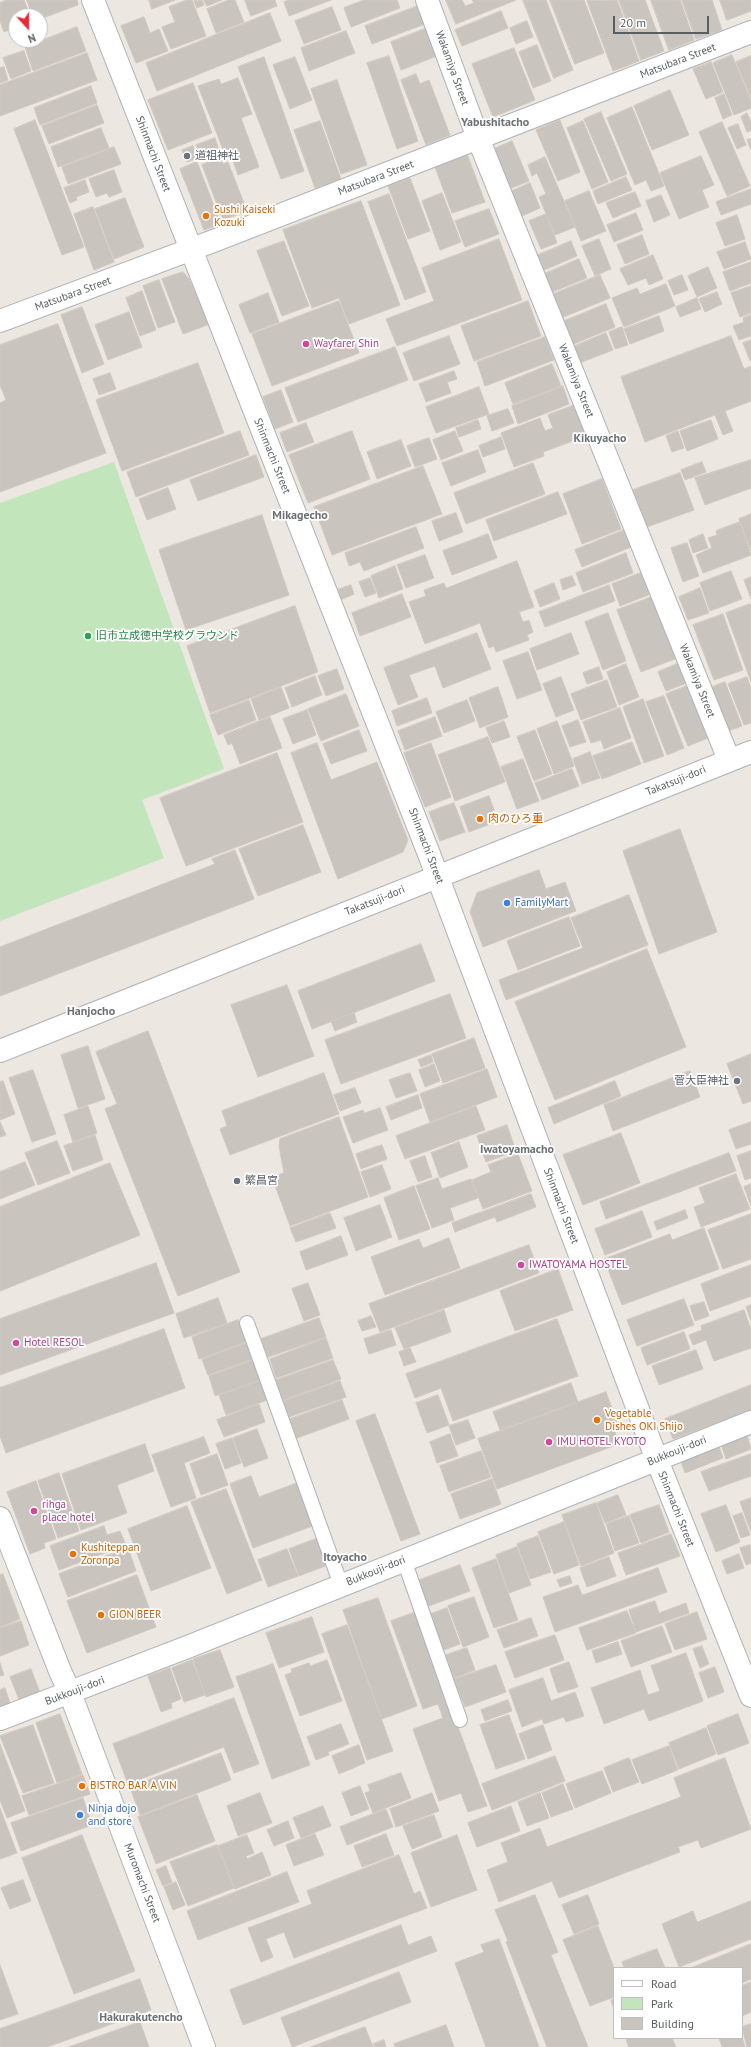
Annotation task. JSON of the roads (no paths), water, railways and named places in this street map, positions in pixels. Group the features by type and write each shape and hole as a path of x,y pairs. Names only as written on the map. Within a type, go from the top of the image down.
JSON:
{"street":[{"name":"Shinmachi Street","path":"93,0 190,250 438,877 657,1460 751,1696"},
{"name":"Wakamiya Street","path":"427,0 478,138 729,760"},
{"name":"Matsubara Street","path":"0,321 190,250 751,32"},
{"name":"Takatsuji-dori","path":"0,1051 751,752"},
{"name":"Bukkouji-dori","path":"0,1719 70,1693 751,1422"},
{"name":"Muromachi Street","path":"0,1518 70,1693 204,2047"}],"lane":[{"path":"247,1323 341,1585"},
{"path":"404,1560 460,1720"}],"place":[{"name":"道祖神社","path":"187,156"},
{"name":"Sushi Kaiseki Kozuki","path":"206,216"},
{"name":"Wayfarer Shin","path":"306,344"},
{"name":"旧市立成徳中学校グラウンド","path":"88,636"},
{"name":"肉のひろ重","path":"480,819"},
{"name":"FamilyMart","path":"507,903"},
{"name":"菅大臣神社","path":"737,1081"},
{"name":"繁昌宮","path":"237,1181"},
{"name":"IWATOYAMA HOSTEL","path":"521,1265"},
{"name":"Hotel RESOL","path":"16,1343"},
{"name":"Vegetable Dishes OKI Shijo","path":"597,1420"},
{"name":"IMU HOTEL KYOTO","path":"549,1442"},
{"name":"rihga place hotel","path":"34,1511"},
{"name":"Kushiteppan Zoronpa","path":"73,1554"},
{"name":"GION BEER","path":"101,1615"},
{"name":"BISTRO BAR A VIN","path":"82,1786"},
{"name":"Ninja dojo and store","path":"80,1815"}],"district":[{"name":"Yabushitacho","path":"495,123"},
{"name":"Kikuyacho","path":"600,439"},
{"name":"Mikagecho","path":"300,516"},
{"name":"Hanjocho","path":"91,1012"},
{"name":"Iwatoyamacho","path":"517,1150"},
{"name":"Itoyacho","path":"345,1558"},
{"name":"Hakurakutencho","path":"141,2018"}]}
